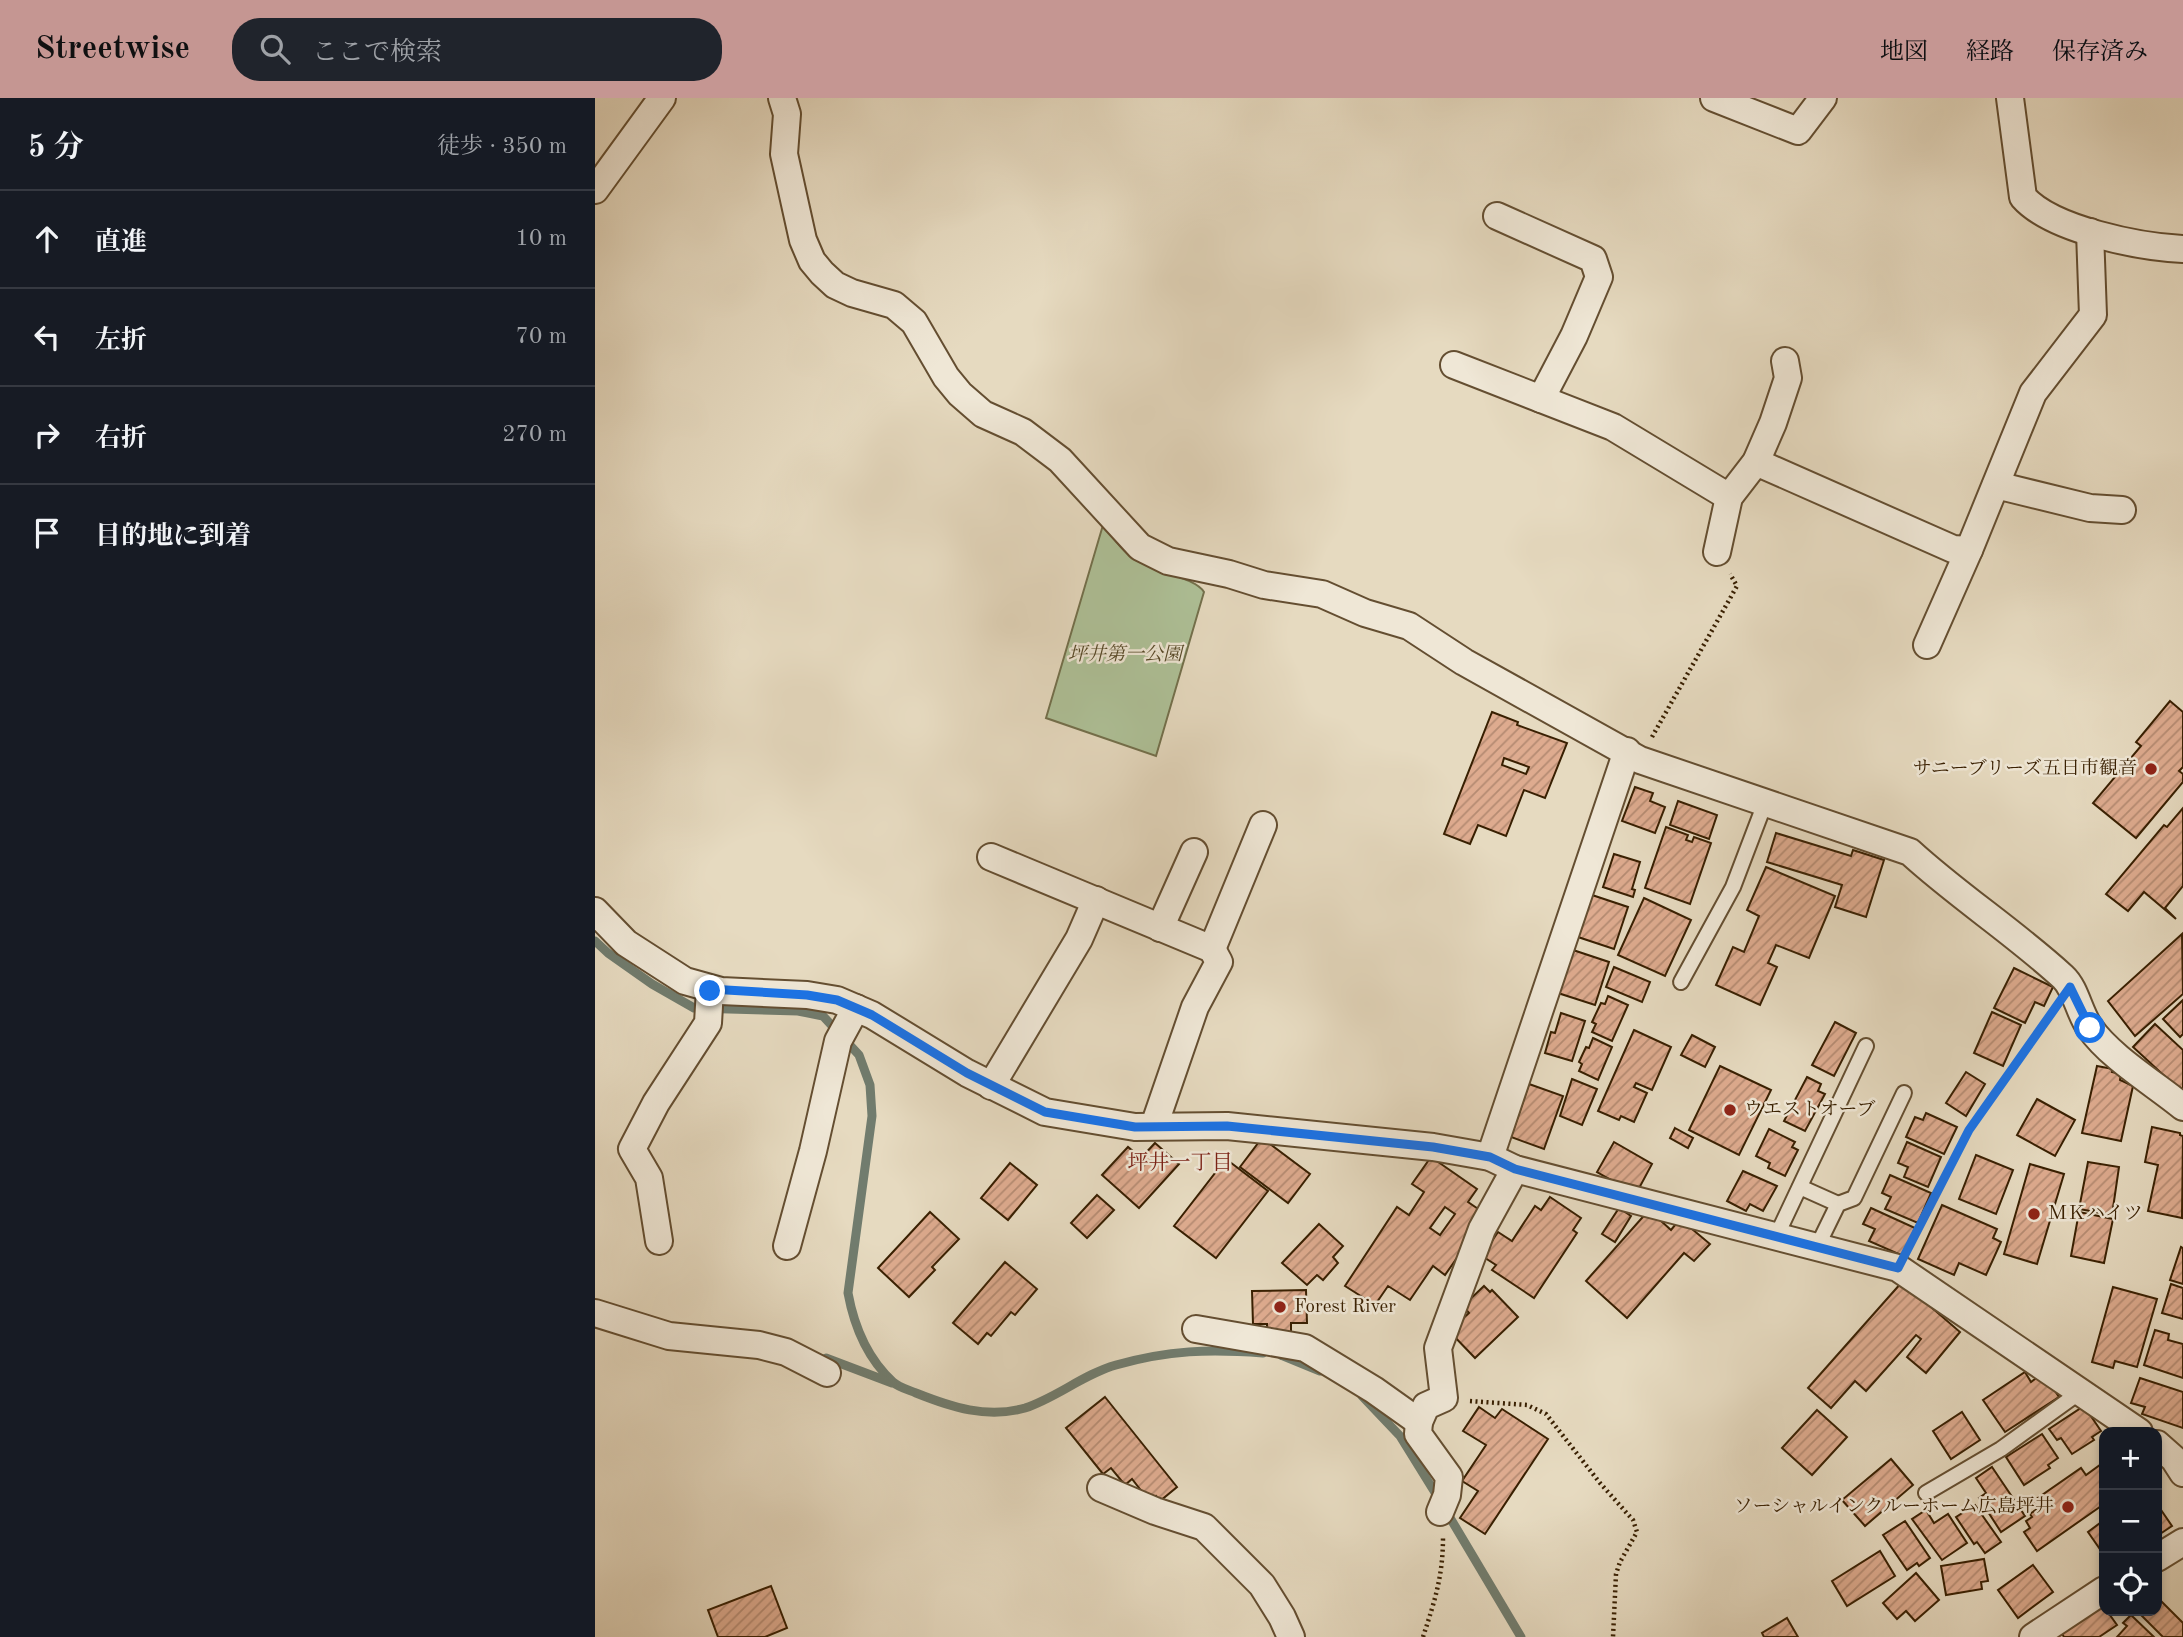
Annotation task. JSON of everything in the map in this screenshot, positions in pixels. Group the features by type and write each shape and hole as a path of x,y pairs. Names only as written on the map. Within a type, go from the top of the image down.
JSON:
{"street":[{"path":"595,190 662,98"},
{"path":"782,98 787,114 784,153 803,240 812,261 835,285 852,293 894,305 914,322 946,377 960,394 983,414 1023,432 1060,460 1140,547 1168,561 1229,574 1264,585 1322,594 1365,613 1409,626 1464,662 1633,755 1910,852 1936,876 1976,905 2066,979 2090,1028 2111,1052 2183,1107"},
{"path":"1714,98 1798,131 1822,98"},
{"path":"2008,98 2023,197 2032,207 2090,232 2154,248 2183,249"},
{"path":"1497,216 1593,259 1599,277 1574,336 1541,399"},
{"path":"1927,645 2033,393 2093,315 2090,232"},
{"path":"1717,552 1730,498 1756,462 1788,378 1785,361"},
{"path":"1454,365 1613,427 1730,498"},
{"path":"1756,462 1953,549 1969,550"},
{"path":"1996,485 2090,509 2122,510"},
{"path":"1490,1157 1633,755"},
{"path":"1212,948 1263,825"},
{"path":"1160,928 1194,852"},
{"path":"991,857 1212,948 1219,962 1195,1007 1154,1126"},
{"path":"991,1086 1079,939 1096,901"},
{"path":"595,911 626,943 685,981 710,990 807,995 837,1000 854,1013 872,1015 967,1073 1045,1112 1135,1127 1227,1126 1433,1147 1490,1157 1515,1169 1898,1268 2132,1427"},
{"path":"659,1241 649,1178 632,1149 656,1103 708,1023 710,990"},
{"path":"787,1246 813,1151 838,1041 854,1013"},
{"path":"1444,1504 1449,1477 1418,1434 1419,1422 1426,1406 1444,1398 1439,1348 1482,1229 1515,1169"},
{"path":"595,1313 669,1336 759,1345 786,1352 827,1373"},
{"path":"1196,1329 1305,1348 1374,1390 1419,1422"},
{"path":"2162,1448 2174,1459 2183,1474"},
{"path":"1101,1488 1155,1511 1204,1527 1262,1585 1291,1637"},
{"path":"2162,1555 2183,1542"},
{"path":"2033,1637 2099,1593"}],"lane":[{"path":"1681,982 1733,887 1765,803"},
{"path":"1776,1237 1866,1046"},
{"path":"1817,1247 1838,1204 1854,1198 1904,1093"},
{"path":"1800,1187 1838,1204"},
{"path":"1926,1493 2001,1449 2080,1392"}],"path":[{"path":"1633,755 1737,586 1717,552"},
{"path":"1898,1268 1969,1130 2070,987"},
{"path":"1444,1398 1527,1405 1546,1414 1599,1483 1633,1520 1637,1532 1616,1574 1613,1637"},
{"path":"1423,1637 1439,1589 1443,1566 1444,1504"}],"green space":[{"name":"坪井第一公園","path":"1103,525 1137,561 1191,582 1204,592 1156,756 1046,718"}],"building":[{"name":"サニーブリーズ五日市観音","path":"2170,701 2183,712 2183,767 2179,771 2183,774 2183,782 2136,838 2093,803 2141,746 2136,742"},
{"path":"1492,712 1518,722 1517,725 1567,743 1545,798 1524,790 1506,836 1478,825 1470,844 1444,834","holes":["1504,758 1529,767 1526,774 1502,765"]},
{"path":"1635,787 1653,793 1650,801 1665,807 1655,833 1622,821"},
{"path":"1678,801 1717,815 1709,839 1670,825"},
{"path":"2183,808 2183,886 2165,908 2176,919 2144,892 2128,911 2106,894 2164,825 2167,827"},
{"path":"1666,827 1688,835 1686,840 1692,842 1694,837 1711,843 1690,904 1645,888"},
{"path":"1776,833 1851,856 1853,850 1884,860 1866,917 1835,907 1842,885 1767,862"},
{"path":"1614,854 1640,862 1632,889 1635,890 1633,897 1603,887"},
{"path":"1766,867 1835,896 1809,958 1776,945 1768,963 1777,967 1760,1005 1716,985 1733,947 1744,952 1759,916 1747,910"},
{"path":"1592,895 1628,907 1614,949 1578,937"},
{"path":"1644,898 1691,920 1665,976 1618,955"},
{"path":"2182,934 2183,994 2135,1036 2108,1001"},
{"path":"1573,950 1609,962 1595,1005 1558,993"},
{"path":"1614,967 1650,982 1642,1002 1606,987"},
{"path":"2014,968 2053,987 2044,1006 2035,1002 2025,1023 1994,1008"},
{"path":"1608,996 1628,1005 1612,1041 1592,1032 1596,1024 1592,1022 1601,1003 1605,1004"},
{"path":"2183,1000 2183,1034 2180,1037 2163,1019"},
{"path":"1992,1012 2021,1025 2003,1066 1974,1053"},
{"path":"1561,1013 1585,1021 1572,1061 1545,1053 1551,1032 1555,1033"},
{"path":"1835,1022 1856,1033 1834,1076 1812,1065"},
{"path":"2155,1024 2183,1050 2183,1093 2133,1047"},
{"path":"1634,1030 1671,1047 1652,1090 1636,1083 1634,1087 1647,1093 1634,1122 1621,1116 1619,1120 1598,1111"},
{"path":"1692,1035 1715,1047 1705,1067 1681,1055"},
{"path":"1593,1038 1612,1047 1598,1080 1579,1071 1582,1064 1579,1062"},
{"name":"ウエストオーブ","path":"1720,1066 1771,1090 1739,1155 1689,1130"},
{"path":"2097,1066 2113,1069 2112,1072 2121,1074 2120,1080 2133,1086 2121,1141 2082,1133"},
{"path":"1966,1072 1985,1084 1966,1116 1946,1103"},
{"path":"1807,1077 1821,1084 1818,1091 1825,1094 1805,1131 1784,1121"},
{"path":"1572,1079 1597,1089 1582,1125 1560,1116"},
{"path":"1529,1084 1563,1096 1544,1149 1511,1137"},
{"path":"2037,1099 2075,1120 2055,1156 2017,1135"},
{"path":"1926,1113 1957,1127 1944,1154 1906,1137 1915,1117 1923,1120"},
{"path":"2152,1127 2183,1136 2182,1218 2148,1211 2158,1165 2145,1162"},
{"path":"1675,1128 1693,1138 1688,1148 1670,1138"},
{"path":"1769,1129 1795,1142 1792,1147 1798,1150 1785,1176 1768,1168 1770,1163 1756,1156"},
{"path":"1262,1138 1310,1174 1288,1203 1240,1167"},
{"path":"1614,1142 1652,1164 1636,1194 1597,1172"},
{"path":"1907,1142 1941,1157 1928,1187 1904,1177 1908,1167 1898,1163"},
{"path":"1155,1143 1179,1164 1139,1208 1102,1175 1128,1147 1141,1158"},
{"path":"1976,1155 2013,1170 1996,1214 1959,1199"},
{"path":"1431,1157 1477,1189 1468,1202 1487,1215 1445,1275 1433,1266 1410,1300 1388,1286 1375,1305 1345,1286 1397,1207 1409,1215 1424,1192 1412,1184","holes":["1445,1207 1455,1214 1440,1235 1430,1228"]},
{"path":"1226,1159 1268,1191 1216,1258 1174,1226"},
{"path":"2088,1162 2119,1167 2112,1215 2079,1209"},
{"path":"1010,1163 1037,1185 1008,1220 981,1198"},
{"name":"ＭＫハイツ","path":"2030,1164 2064,1174 2037,1264 2004,1254"},
{"path":"1743,1171 1777,1186 1763,1211 1750,1204 1746,1211 1727,1201"},
{"path":"1890,1175 1931,1193 1918,1223 1885,1209 1891,1197 1882,1193"},
{"path":"1097,1195 1114,1210 1087,1238 1071,1223"},
{"path":"1550,1197 1581,1218 1573,1230 1577,1233 1534,1298 1492,1270 1496,1265 1482,1256 1498,1232 1512,1241 1535,1206 1541,1210"},
{"path":"1942,1205 1997,1229 1993,1238 2001,1242 1986,1275 1959,1263 1954,1275 1918,1259"},
{"path":"1619,1208 1631,1216 1615,1242 1602,1234"},
{"path":"1871,1208 1915,1228 1903,1256 1869,1241 1875,1229 1863,1224"},
{"path":"1649,1210 1671,1230 1680,1219 1710,1244 1694,1261 1684,1253 1627,1318 1586,1281"},
{"path":"930,1212 959,1239 932,1267 935,1270 909,1297 878,1268"},
{"path":"2079,1212 2113,1219 2104,1263 2071,1256"},
{"path":"1319,1224 1343,1246 1333,1257 1338,1263 1323,1280 1317,1275 1307,1285 1282,1263"},
{"path":"2181,1247 2183,1248 2183,1284 2170,1280"},
{"path":"1005,1262 1037,1289 1015,1315 1011,1312 991,1336 987,1333 978,1344 953,1323"},
{"path":"1902,1282 1960,1332 1926,1373 1907,1357 1921,1339 1916,1335 1866,1391 1855,1381 1831,1408 1808,1388"},
{"path":"2171,1284 2183,1288 2183,1319 2162,1313"},
{"path":"1484,1286 1490,1292 1492,1290 1518,1317 1475,1358 1449,1331 1469,1313 1463,1306"},
{"path":"2113,1287 2157,1299 2137,1367 2115,1361 2113,1368 2092,1362"},
{"name":"Forest River","path":"1306,1290 1307,1323 1291,1323 1291,1332 1267,1333 1267,1324 1253,1324 1252,1291"},
{"path":"2155,1330 2169,1334 2168,1340 2183,1344 2183,1378 2144,1365"},
{"path":"2025,1372 2031,1382 2043,1373 2059,1397 2005,1432 1983,1400"},
{"path":"2140,1378 2183,1392 2183,1428 2142,1414 2145,1407 2131,1403"},
{"path":"1105,1397 1177,1487 1160,1501 1156,1496 1150,1502 1132,1479 1125,1485 1111,1468 1103,1474 1066,1428"},
{"path":"2084,1406 2099,1428 2099,1432 2092,1437 2094,1440 2072,1454 2061,1438 2057,1440 2049,1429"},
{"path":"1479,1407 1495,1418 1502,1409 1548,1439 1485,1534 1460,1518 1478,1491 1462,1481 1486,1445 1463,1431"},
{"path":"1817,1410 1847,1437 1812,1475 1782,1448"},
{"path":"1962,1412 1980,1440 1951,1459 1933,1431"},
{"path":"2042,1434 2058,1458 2048,1465 2050,1468 2024,1485 2006,1457"},
{"path":"1891,1459 1913,1485 1865,1526 1842,1500"},
{"name":"ソーシャルインクルーホーム広島坪井","path":"2099,1466 2099,1508 2037,1551 2024,1532 2030,1528 2026,1521 2037,1509 2032,1502 2081,1468 2086,1475"},
{"path":"1992,1467 2025,1516 2001,1532 1979,1498 1986,1493 1976,1478"},
{"path":"1975,1505 2001,1542 1985,1553 1977,1542 1974,1544 1956,1517"},
{"path":"1926,1510 1934,1523 1948,1514 1967,1543 1942,1560 1912,1519"},
{"path":"2162,1511 2172,1526 2162,1533"},
{"path":"1905,1521 1930,1558 1907,1570 1883,1535"},
{"path":"2099,1524 2099,1548 2088,1532"},
{"path":"1880,1551 1895,1576 1847,1606 1832,1581"},
{"path":"1984,1559 1988,1581 1981,1582 1982,1589 1946,1595 1941,1566"},
{"path":"2033,1565 2053,1592 2018,1618 1998,1590"},
{"path":"1916,1573 1939,1600 1915,1621 1906,1611 1897,1619 1883,1603"},
{"path":"771,1586 787,1628 765,1637 718,1637 708,1610"},
{"path":"2162,1602 2183,1623 2183,1637 2163,1637 2142,1616 2162,1616"},
{"path":"2099,1606 2099,1616 2111,1616 2117,1625 2099,1637 2064,1637 2061,1632"},
{"path":"2132,1616 2154,1637 2117,1637 2127,1626 2123,1623"},
{"path":"1787,1618 1798,1637 1764,1637 1762,1633"}],"waterway":[{"path":"595,941 652,984 694,1008 798,1011 823,1016 859,1055 870,1085 872,1116 848,1293 858,1329 869,1352 893,1382 942,1403 969,1410 1011,1411 1036,1404 1104,1369 1135,1360 1189,1352 1263,1353"},
{"path":"1281,1355 1320,1371"},
{"path":"826,1358 892,1383"},
{"path":"1362,1396 1400,1436 1439,1499"},
{"path":"1446,1511 1521,1637"}],"place":[{"name":"サニーブリーズ五日市観音","path":"2151,769"},
{"name":"ウエストオーブ","path":"1730,1110"},
{"name":"ＭＫハイツ","path":"2034,1214"},
{"name":"Forest River","path":"1280,1307"},
{"name":"ソーシャルインクルーホーム広島坪井","path":"2068,1507"}],"district":[{"name":"坪井一丁目","path":"1180,1163"}],"route":[{"path":"710,991 807,995 837,1000 872,1015 967,1073 1045,1112 1135,1127 1227,1126 1433,1147 1490,1157 1515,1169 1898,1268 1969,1130 2070,987 2090,1028"}]}
